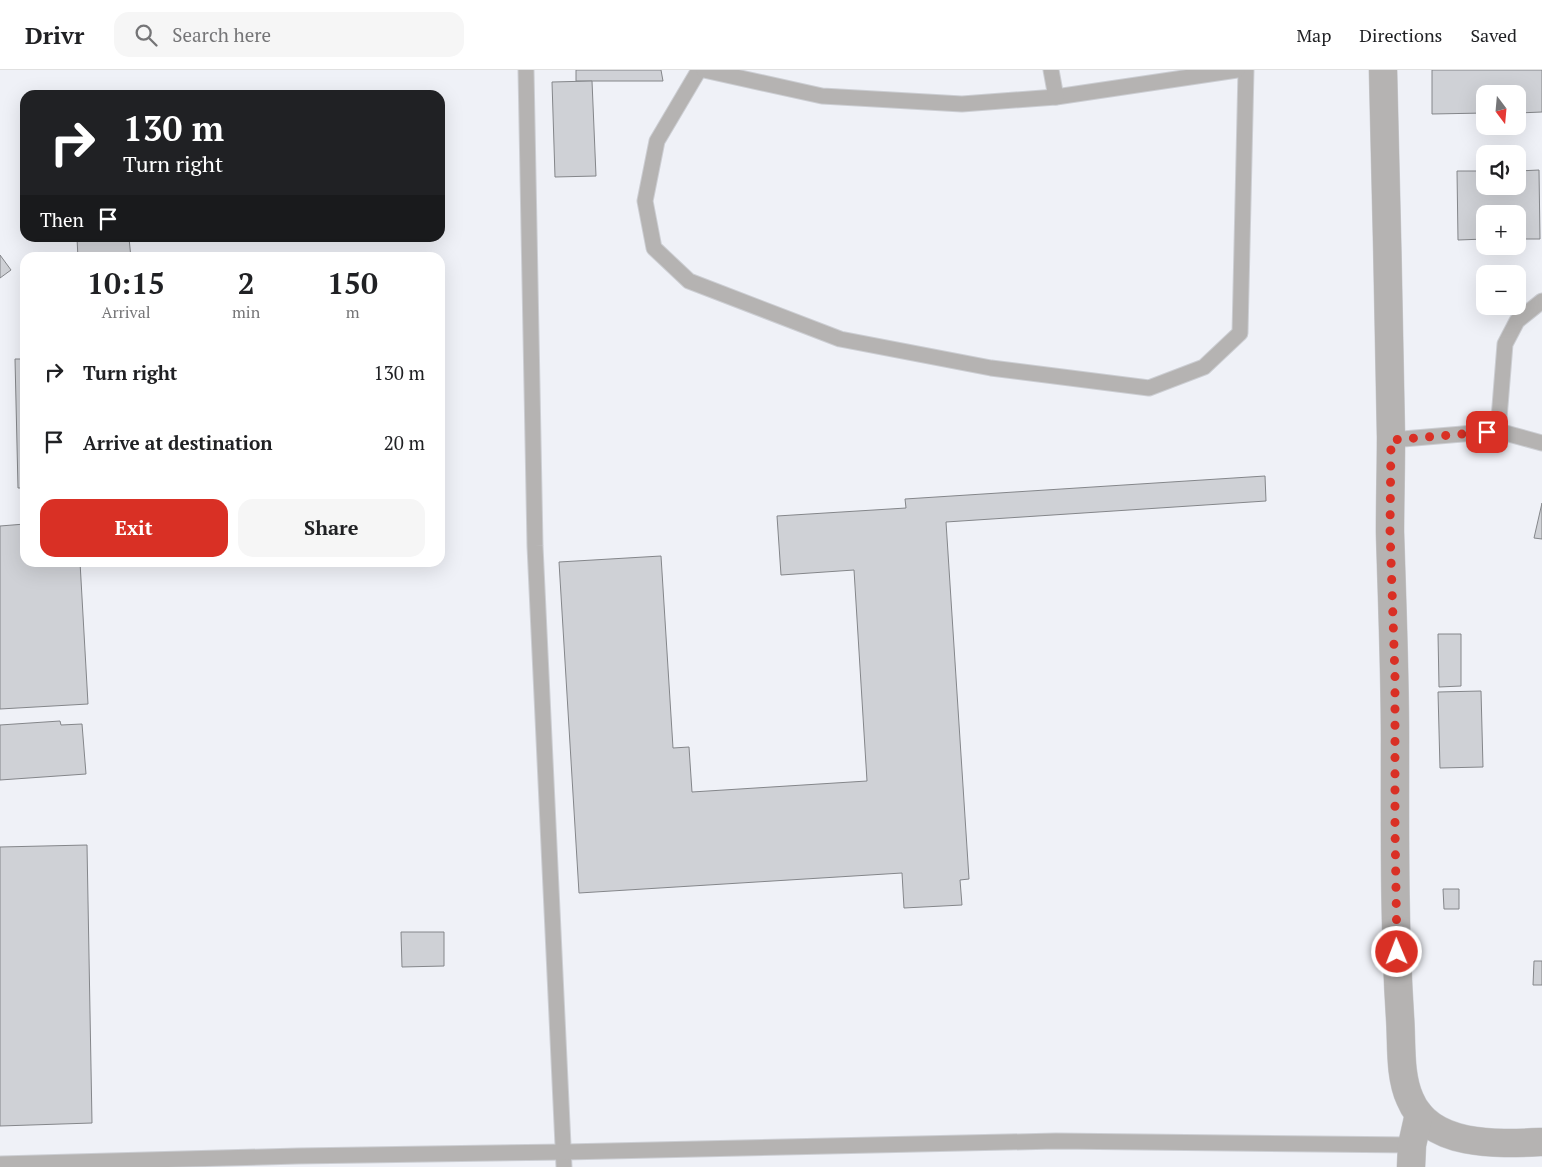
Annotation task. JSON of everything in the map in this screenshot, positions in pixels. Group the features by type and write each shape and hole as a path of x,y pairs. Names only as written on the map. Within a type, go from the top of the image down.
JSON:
{"street":[{"path":"1383,70 1391,440 1390,530 1395,677 1398,988 1404,1078 1410,1100 1419,1114 1432,1125 1456,1138 1498,1144 1542,1142"},
{"path":"1412,1156 1419,1114"}],"lane":[{"path":"526,70 535,546 564,1160"},
{"path":"699,70 657,141 645,201 654,248 689,281 840,339 991,368 1150,388 1204,367 1240,333 1246,70"},
{"path":"704,70 822,96 962,104 1056,97 1237,70"},
{"path":"1051,70 1056,97"},
{"path":"1498,431 1505,344 1517,321 1542,301"},
{"path":"1391,440 1498,431 1542,443"},
{"path":"0,1164 298,1156 564,1160 1056,1141 1412,1156"}],"building":[{"path":"576,70 661,70 663,81 576,81"},
{"path":"1432,70 1542,70 1542,112 1526,113 1526,85 1476,85 1476,113 1432,114"},
{"path":"592,81 596,176 555,177 552,82"},
{"path":"1539,170 1540,239 1526,239 1526,205 1476,205 1476,239 1458,240 1457,171 1476,171 1476,195 1526,195 1526,171"},
{"path":"77,242 129,242 130,252 78,252"},
{"path":"0,255 11,270 0,278"},
{"path":"15,359 20,359 20,488 18,488"},
{"path":"1265,476 1266,501 946,522 969,879 960,880 962,905 904,908 902,873 579,893 559,562 661,556 673,748 689,747 692,792 867,781 854,570 781,575 777,516 906,508 905,499"},
{"path":"1542,503 1542,539 1534,538"},
{"path":"20,524 20,567 80,567 88,704 0,709 0,526"},
{"path":"1438,634 1461,634 1461,686 1439,687"},
{"path":"1481,691 1483,767 1440,768 1438,692"},
{"path":"60,721 61,725 82,724 86,774 0,780 0,725"},
{"path":"87,845 92,1123 0,1126 0,847"},
{"path":"1443,889 1459,889 1459,909 1444,909"},
{"path":"401,932 444,932 444,966 402,967"},
{"path":"1534,961 1542,961 1542,985 1533,985"}],"route":[{"path":"1397,952 1395,677 1390,530 1391,440 1487,432"}]}
